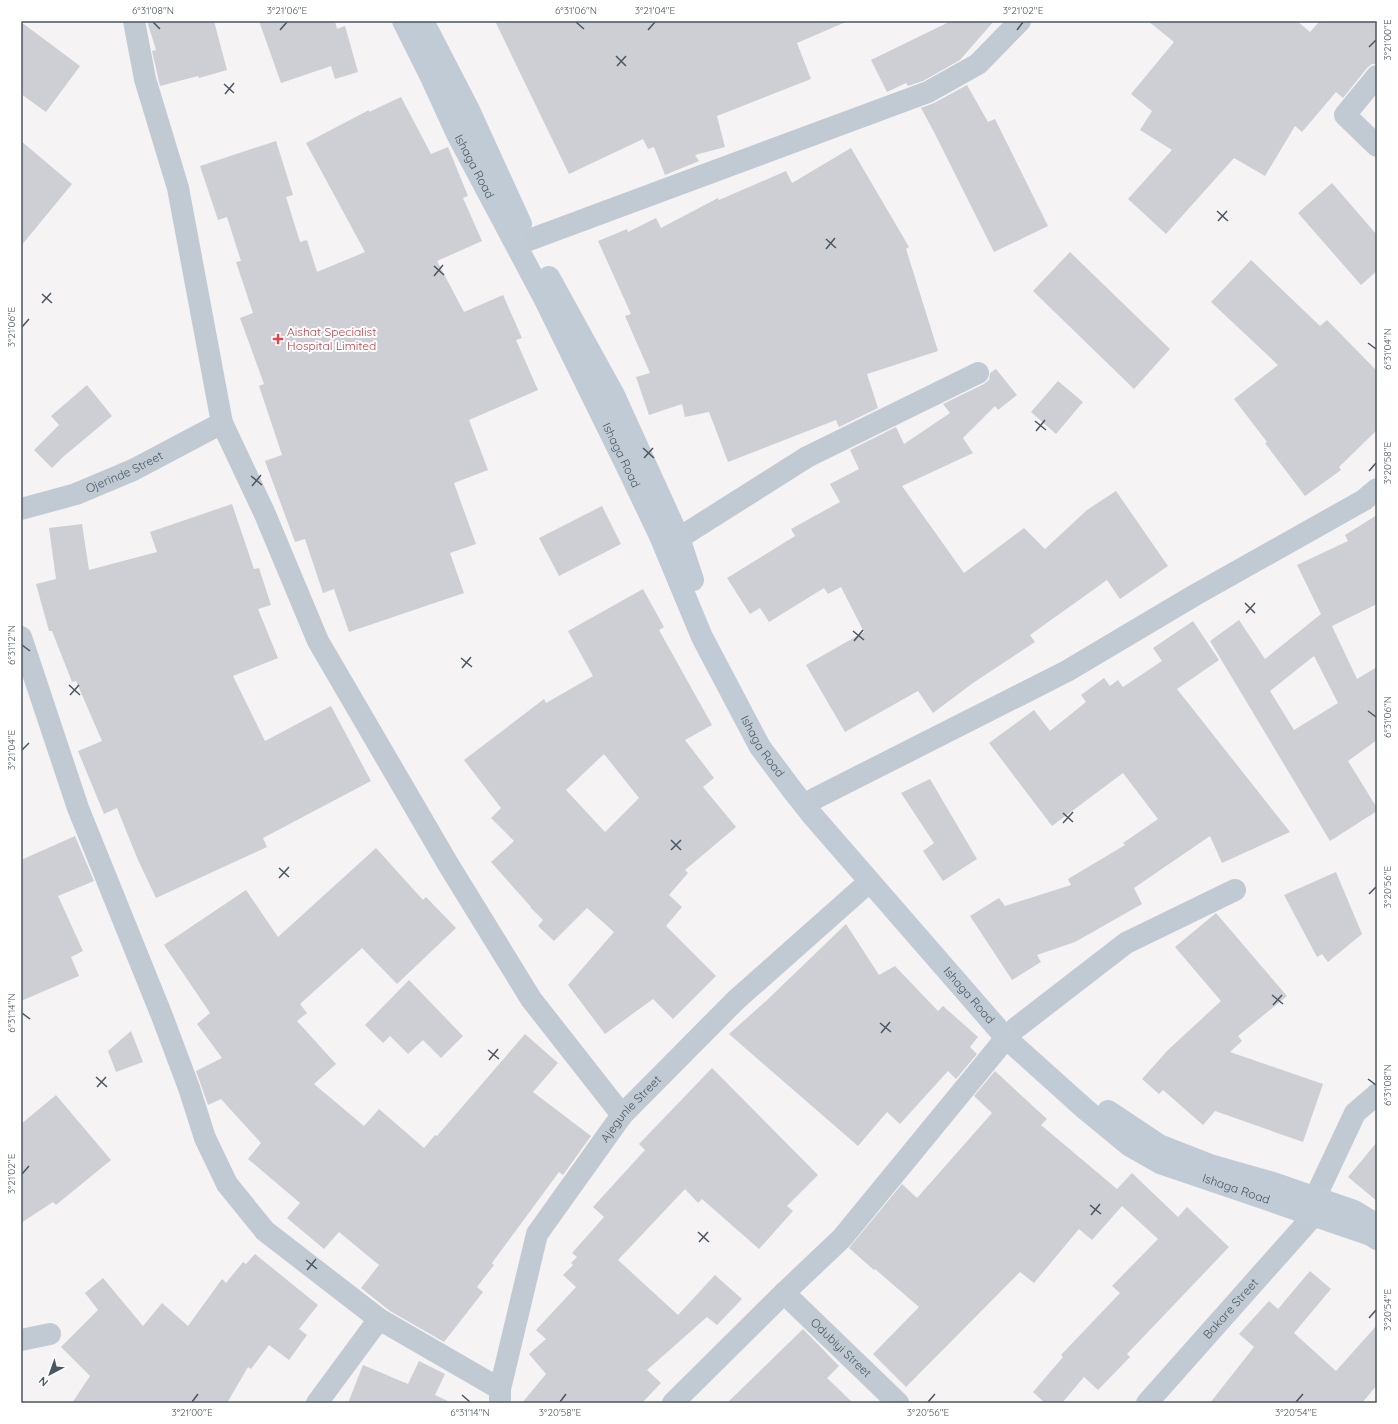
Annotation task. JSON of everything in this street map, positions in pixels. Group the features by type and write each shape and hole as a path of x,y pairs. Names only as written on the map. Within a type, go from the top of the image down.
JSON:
{"main road":[{"name":"Ishaga Road","path":"403,21 457,134 543,296 624,460 660,536 702,637 731,694 765,753 792,791 869,882 1011,1033 1085,1109 1130,1146 1160,1163 1315,1207 1354,1211 1377,1225"},
{"name":"Ishaga Road","path":"423,21 469,110 529,240 614,395 679,538 690,574 721,647 763,724 814,799 1011,1033"},
{"name":"Ishaga Road","path":"1315,1207 1377,1239"}],"street":[{"path":"134,21 145,79 178,188 222,424 264,512 315,634 448,864 531,999 622,1116"},
{"path":"529,240 928,92 978,64 1020,21"},
{"path":"1377,76 1345,115 1377,146"},
{"path":"679,538 807,457 978,373"},
{"name":"Ojerinde Street","path":"21,508 76,494 133,470 222,424"},
{"path":"814,799 1067,671 1195,595 1364,500 1377,489"},
{"path":"21,637 78,808 162,1016 189,1088 205,1138 227,1184 265,1231 379,1319 500,1396"},
{"name":"Ajegunle Street","path":"500,1396 538,1234 622,1116 736,1000 869,882"},
{"path":"673,1403 842,1238 1011,1033 1126,943 1235,890"},
{"name":"Bakare Street","path":"1147,1403 1315,1207 1355,1113 1377,1094"},
{"name":"Odubiyi Street","path":"784,1293 898,1403"},
{"path":"317,1403 379,1319"},
{"path":"21,1340 50,1334"}],"building":[{"path":"147,21 214,21 227,70 199,78 198,76 160,86 152,51 156,50"},
{"path":"259,21 335,21 337,29 345,26 358,72 335,79 331,66 281,83"},
{"path":"495,21 848,21 797,43 811,79 717,116 725,147 695,155 699,161 665,175 654,147 648,149 643,139 569,174"},
{"path":"951,21 994,21 960,60 923,81 908,86 906,83 887,92 871,60"},
{"path":"1148,21 1297,21 1310,32 1320,21 1377,21 1377,64 1372,64 1367,68 1343,98 1336,92 1302,132 1295,126 1265,176 1234,158 1166,234 1128,199 1172,150 1140,130 1152,111 1131,94 1174,42"},
{"path":"21,22 80,66 46,112 21,94"},
{"path":"967,85 988,122 995,119 1048,226 994,252 921,108 934,103"},
{"path":"401,97 431,154 448,147 468,196 463,198 482,241 437,261 464,312 503,295 522,338 516,340 538,390 469,420 488,470 454,483 476,544 450,553 464,593 349,632 334,589 323,593 305,539 295,542 265,461 282,455 259,386 264,384 240,318 253,313 236,262 241,261 227,217 218,220 200,166 276,141 293,195 286,197 300,242 307,240 317,272 365,252 306,143 369,110 369,112"},
{"path":"21,141 72,184 21,246"},
{"path":"851,148 909,247 906,249 938,351 867,374 878,408 839,427 836,420 728,462 709,412 685,417 682,404 649,415 636,377 650,373 625,316 631,314 598,241 627,229 628,232 656,218 661,228 718,198 719,200 786,171 792,183"},
{"path":"1332,183 1377,235 1377,271 1361,285 1298,213"},
{"path":"1070,252 1170,349 1134,389 1033,291"},
{"path":"1251,260 1320,326 1327,320 1377,371 1377,430 1339,467 1341,470 1305,496 1265,443 1267,442 1234,399 1278,365 1211,302"},
{"path":"996,369 1017,395 998,410 995,406 963,438 973,453 902,486 964,573 1024,528 1045,549 1087,510 1116,491 1168,566 1120,599 1107,580 1030,635 1035,642 973,683 933,713 918,691 845,732 806,665 864,632 841,587 828,594 824,588 769,622 760,608 750,614 727,578 795,536 791,529 840,502 830,484 859,469 850,450 896,427 904,444 950,413 943,404 984,384 989,380 990,373"},
{"path":"1058,381 1083,402 1056,434 1031,412"},
{"path":"87,385 112,416 52,468 34,450 59,425 51,416"},
{"path":"232,504 254,569 259,568 271,605 258,609 278,658 233,676 265,741 331,706 371,781 263,838 267,847 156,898 138,860 117,808 104,814 78,751 102,741 76,681 72,682 52,631 49,631 36,584 56,579 49,528 82,524 89,570 157,552 150,532"},
{"path":"602,506 621,544 559,576 539,538"},
{"path":"1377,515 1377,604 1332,626 1357,679 1377,667 1377,740 1348,761 1377,808 1377,811 1330,841 1210,641 1239,620 1265,659 1321,614 1297,565 1348,541 1345,535","holes":["1314,656 1338,703 1294,730 1270,691"]},
{"path":"643,589 664,627 659,630 712,725 685,740 714,778 703,787 736,827 685,870 688,873 669,895 682,907 666,926 716,976 673,1019 653,999 605,1034 568,985 614,932 587,908 554,941 538,926 543,920 491,862 514,841 491,818 501,808 464,760 544,699 546,703 593,676 568,631","holes":["604,754 639,798 605,832 566,790"]},
{"path":"1193,621 1219,660 1177,689 1290,832 1222,863 1210,836 1134,888 1142,904 1075,942 1037,955 1041,962 1012,980 970,916 999,898 1005,906 1071,885 1068,879 1125,845 1123,843 1158,819 1123,773 1052,826 989,743 1034,710 1050,731 1086,702 1081,695 1104,678 1110,686 1118,680 1123,687 1162,661 1153,648"},
{"path":"930,779 977,859 943,881 923,851 934,843 901,793"},
{"path":"75,836 94,881 58,896 83,951 71,957 79,976 21,1001 21,860"},
{"path":"376,848 423,900 426,897 456,928 397,984 362,948 300,1004 307,1013 297,1021 336,1064 314,1084 364,1126 379,1109 424,1148 435,1135 437,1136 525,1034 558,1063 533,1092 591,1136 563,1175 559,1172 492,1263 494,1265 477,1287 483,1292 444,1342 390,1311 361,1288 379,1265 339,1232 324,1249 287,1218 300,1203 248,1159 261,1143 221,1099 208,1105 196,1071 222,1058 197,1024 210,1013 164,945 246,890 278,937"},
{"path":"1336,872 1362,934 1328,962 1322,954 1317,957 1284,895"},
{"path":"1216,913 1287,996 1238,1036 1242,1041 1230,1052 1323,1084 1303,1142 1215,1111 1203,1125 1163,1090 1159,1094 1142,1079 1168,1050 1221,1001 1175,947"},
{"path":"846,924 879,975 895,966 938,1011 943,1006 978,1037 970,1047 977,1054 956,1079 948,1071 900,1124 887,1112 858,1146 729,1034 766,1001"},
{"path":"409,980 463,1036 441,1058 423,1040 408,1054 390,1036 383,1043 365,1025"},
{"path":"131,1031 143,1062 116,1072 108,1051"},
{"path":"712,1068 818,1175 787,1206 793,1211 759,1249 702,1199 698,1203 685,1189 618,1260 678,1315 715,1275 742,1299 717,1325 707,1317 647,1370 661,1383 642,1403 522,1403 546,1374 529,1354 546,1339 536,1330 576,1287 563,1275 573,1265 571,1263 577,1257 572,1253 604,1217 593,1207 645,1150 639,1144"},
{"path":"995,1071 1047,1119 1041,1125 1117,1189 1132,1173 1178,1217 1187,1207 1229,1247 1127,1354 1130,1357 1098,1390 1084,1377 1062,1403 1045,1403 1033,1392 1063,1357 1061,1355 1120,1293 1112,1286 1158,1239 1122,1206 1092,1240 1079,1229 1034,1283 1020,1272 906,1387 873,1354 919,1307 849,1248 902,1184 917,1198 992,1113 974,1096"},
{"path":"56,1095 111,1160 56,1205 53,1202 21,1223 21,1124"},
{"path":"1377,1142 1377,1201 1348,1177"},
{"path":"255,1254 318,1305 299,1329 307,1335 289,1360 269,1345 251,1369 248,1367 227,1403 72,1403 90,1376 61,1347 98,1310 85,1293 103,1278 143,1326 162,1303 188,1326 222,1279 226,1283 243,1262 246,1264"},
{"path":"1310,1271 1331,1289 1294,1333 1336,1371 1377,1325 1377,1385 1362,1403 1210,1403 1254,1347 1239,1334 1269,1301 1278,1309"},
{"path":"803,1329 839,1366 827,1378 853,1403 727,1403"},
{"path":"419,1361 445,1374 435,1395 452,1403 348,1403 363,1365 408,1384"}],"place":[{"name":"Aishat Specialist Hospital Limited","path":"278,339"}]}
